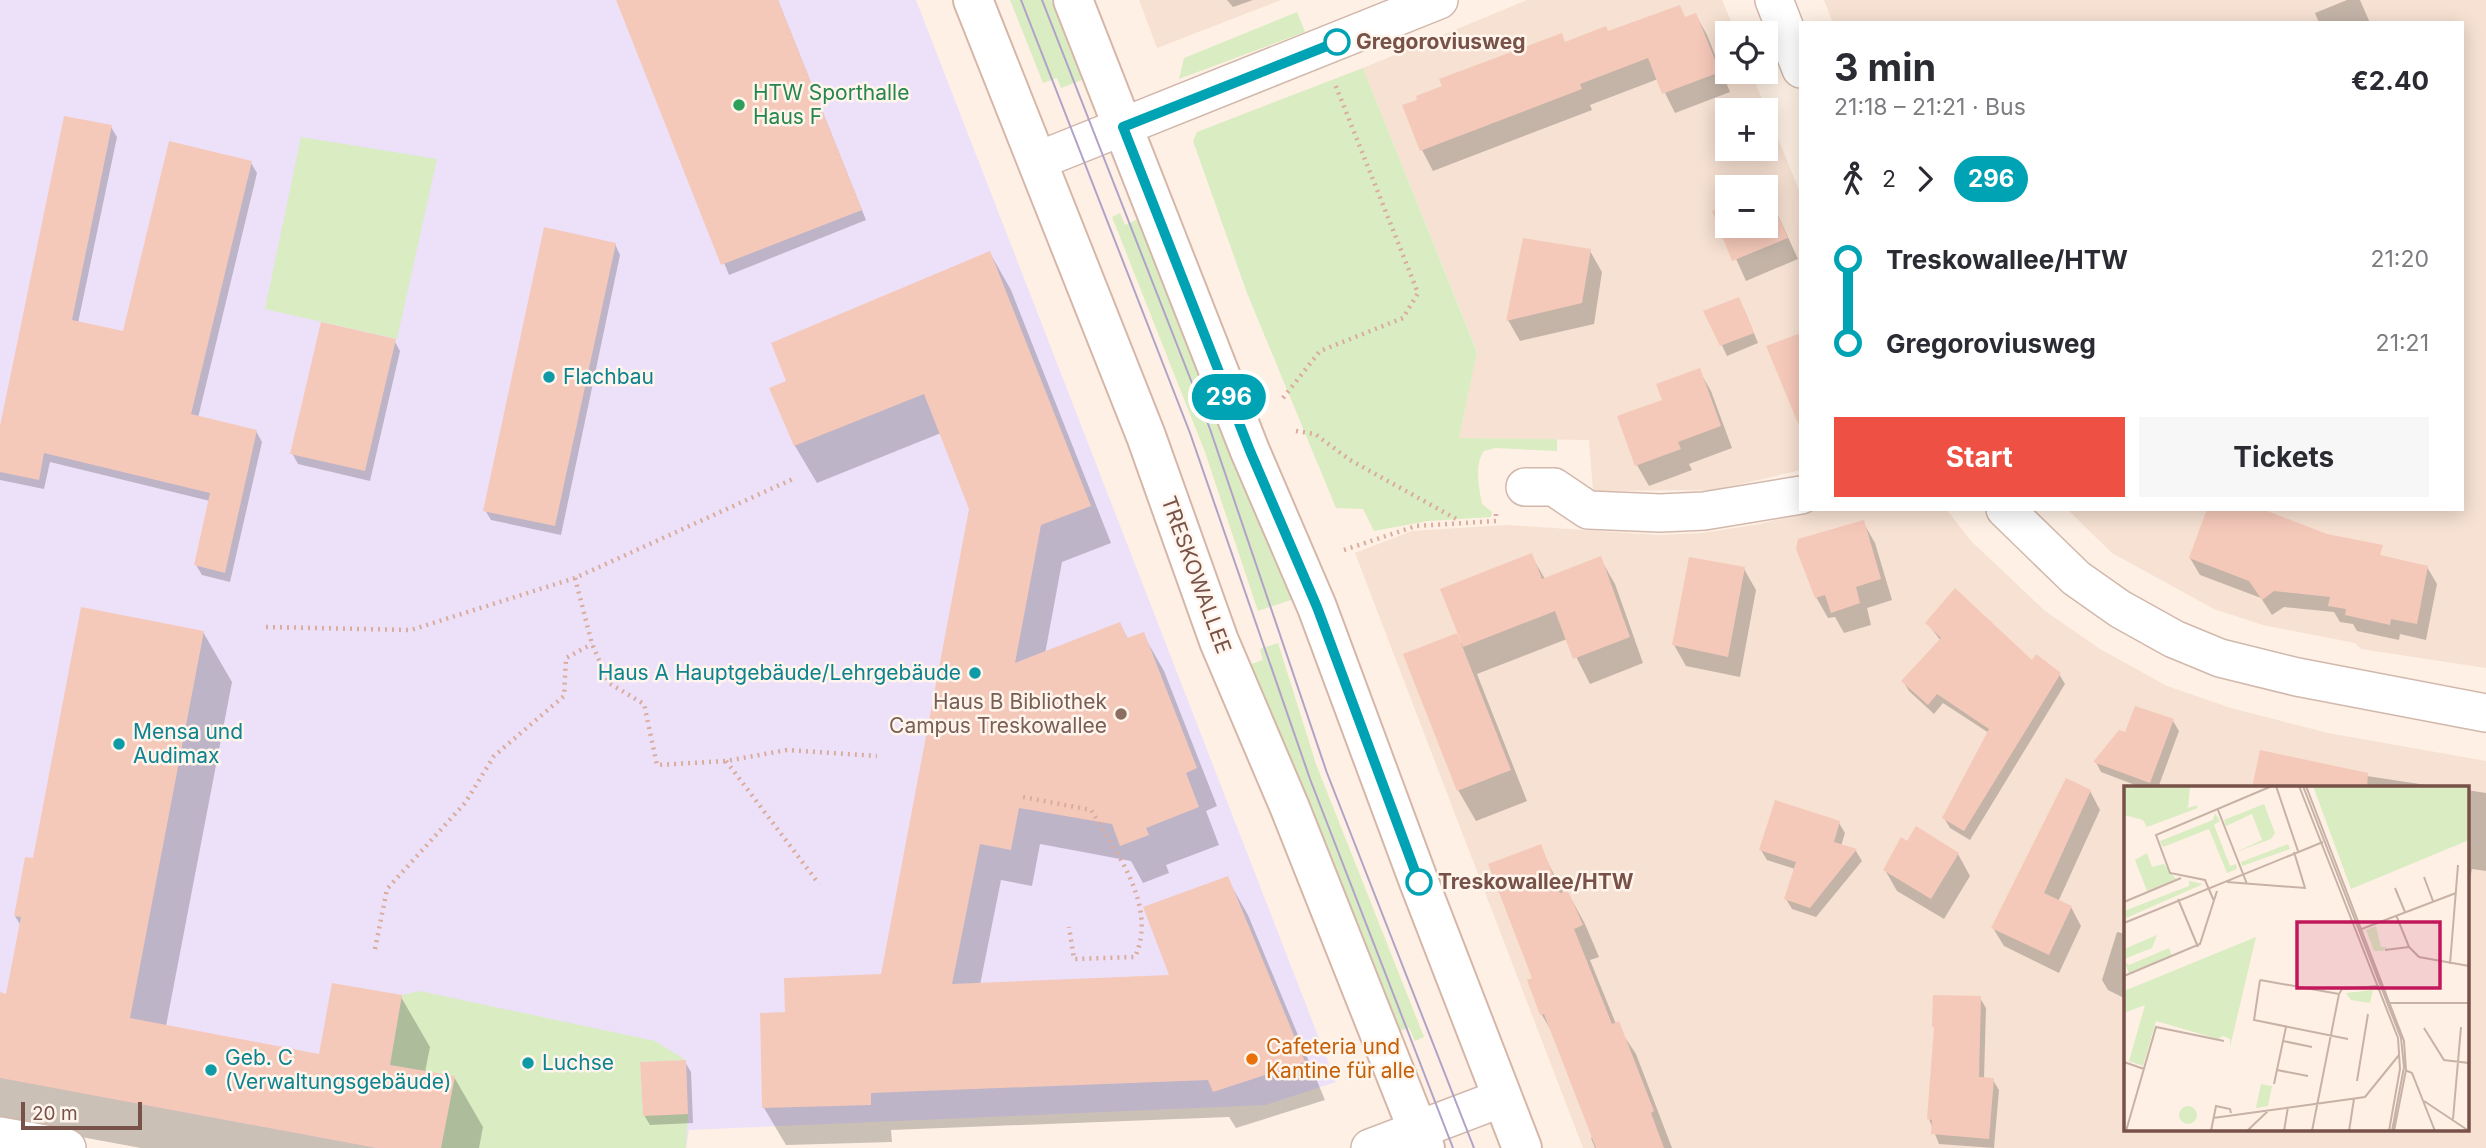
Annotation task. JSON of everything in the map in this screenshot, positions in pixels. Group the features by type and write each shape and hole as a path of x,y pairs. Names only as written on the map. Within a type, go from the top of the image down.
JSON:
{"main road":[{"name":"TRESKOWALLEE","path":"973,0 1146,436 1219,641 1290,808 1421,1139"},
{"path":"1073,0 1250,451 1317,607 1522,1148"}],"street":[{"path":"1037,160 1439,0"},
{"path":"1773,0 1799,64"},
{"path":"1525,487 1554,487 1588,510 1660,513 1769,502 1799,495"},
{"path":"2006,511 2012,520 2076,578 2120,609 2174,639 2220,658 2297,677 2486,713"},
{"path":"1370,1148 1421,1139 1502,1098"},
{"path":"0,1136 67,1148"}],"path":[{"path":"1283,398 1320,351 1403,318 1418,293 1331,73"},
{"path":"1296,431 1315,434 1350,460 1462,523"},
{"path":"266,627 411,630 575,578 795,478"},
{"path":"1344,550 1416,526 1496,521 1495,499 1525,487"},
{"path":"575,578 592,644 609,683 644,704 657,765 726,761 787,750 877,756"},
{"path":"375,949 387,889 465,803 494,756 564,695 566,658 592,644"},
{"path":"726,761 819,884"},
{"path":"1023,797 1091,810 1127,869 1139,902 1140,947 1135,957 1074,959 1069,927"}],"shaded area":[{"path":"0,0 916,0 1336,1082 1265,1105 689,1130 686,1148 376,1148 0,1078"},
{"path":"1139,0 1281,0 1157,48"},
{"path":"1527,0 1722,0 1731,21 1715,21 1715,84 1756,84 1762,98 1715,98 1715,161 1778,161 1778,138 1799,190 1799,470 1715,490 1593,491 1589,440 1459,438 1477,351 1363,68"},
{"path":"1824,0 2486,0 2486,668 2361,649 2355,643 2263,625 2214,609 2112,553 2069,511 2464,511 2464,21 1832,21"},
{"path":"1809,511 1948,511 1971,541 2045,611 2100,649 2167,686 2231,708 2328,733 2486,761 2486,1148 1583,1148 1355,553 1412,531 1507,525 1659,535 1703,533 1760,524"}],"green space":[{"path":"1010,0 1051,0 1082,80 1061,88 1057,78 1043,83"},
{"path":"1297,12 1305,32 1179,79 1184,58"},
{"path":"1363,68 1477,352 1459,438 1557,439 1557,451 1495,448 1484,451 1478,469 1479,484 1482,504 1492,512 1491,517 1428,521 1374,531 1363,509 1336,508 1247,293 1193,141 1197,132"},
{"path":"301,137 437,159 397,339 265,309"},
{"path":"1120,213 1125,225 1138,219 1294,599 1258,611 1205,452 1112,217"},
{"path":"1278,643 1316,764 1424,1037 1415,1041 1409,1028 1396,1032 1248,665 1263,660 1260,649"},
{"path":"420,991 655,1041 686,1060 640,1062 643,1115 688,1114 686,1148 441,1148 455,1076 390,1065 402,995"}],"building":[{"name":"HTW Sporthalle Haus F","path":"616,0 778,0 862,210 721,265"},
{"path":"1680,5 1685,17 1696,13 1715,60 1715,74 1662,94 1648,58 1580,84 1582,89 1420,151 1402,105 1417,100 1416,96 1442,86 1439,79 1562,33 1565,42 1606,26 1608,31"},
{"path":"64,116 112,125 72,320 123,331 169,141 252,161 191,414 257,430 225,573 194,565 210,493 44,453 39,480 0,472 0,426"},
{"path":"1778,216 1788,238 1732,261 1723,238 1778,238"},
{"name":"Flachbau","path":"544,227 616,243 555,526 483,511"},
{"path":"1523,238 1591,249 1582,303 1506,321"},
{"name":"Haus A Hauptgebäude/Lehrgebäude","path":"990,251 1091,506 1041,525 1015,663 1120,622 1127,638 1144,632 1197,768 1186,773 1199,807 1146,828 1149,835 1120,846 1112,824 1019,808 1011,850 980,844 952,984 1169,975 1143,907 1228,876 1305,1062 1213,1092 1208,1080 871,1093 871,1105 762,1108 760,1013 785,1012 784,978 881,974 969,509 924,394 794,446 769,388 786,381 771,343"},
{"path":"1739,297 1754,333 1720,346 1703,311"},
{"path":"321,322 396,339 365,471 290,454"},
{"path":"1799,334 1799,426 1766,346"},
{"path":"1700,368 1721,426 1678,442 1681,449 1635,466 1617,416 1662,400 1656,384"},
{"path":"2206,511 2267,511 2327,534 2383,545 2380,555 2428,566 2417,624 2391,619 2390,625 2345,615 2346,609 2328,606 2330,597 2274,591 2262,600 2249,581 2189,558"},
{"path":"1864,520 1881,579 1856,587 1860,603 1831,613 1825,595 1815,598 1796,549 1798,539"},
{"path":"1532,553 1542,579 1601,556 1630,637 1573,659 1555,611 1463,647 1440,589"},
{"path":"1689,557 1745,567 1728,657 1672,645"},
{"path":"1955,588 2032,660 2036,654 2061,673 1964,831 1942,818 1989,729 1937,694 1928,705 1901,681 1941,638 1925,623"},
{"path":"81,607 204,631 130,1018 319,1054 332,983 402,995 390,1065 455,1076 441,1148 376,1148 0,1078 0,992 6,994 21,917 14,916 25,857 33,858"},
{"path":"1457,633 1511,770 1457,791 1403,654"},
{"path":"2135,706 2174,719 2150,783 2093,762 2119,730 2125,732"},
{"path":"2260,750 2368,773 2367,786 2252,786"},
{"path":"2066,778 2091,790 2044,893 2072,906 2049,955 1991,928"},
{"path":"1775,800 1840,821 1834,842 1857,849 1810,908 1784,899 1796,862 1759,850"},
{"path":"1916,826 1959,853 1931,899 1883,870 1901,837 1907,841"},
{"path":"1541,844 1560,893 1568,891 1583,925 1574,929 1612,1024 1619,1021 1654,1111 1651,1113 1664,1148 1596,1148 1544,1014 1540,1015 1527,980 1532,978 1488,864"},
{"path":"1933,995 1981,996 1979,1077 1994,1078 1989,1139 1931,1134 1932,1120 1927,1119 1934,1027"},
{"path":"686,1060 688,1114 643,1116 640,1062"}],"tram line":[{"path":"1021,0 1190,433 1310,779 1453,1148"},
{"path":"1042,0 1210,429 1327,773 1474,1148"}],"bus line":[{"name":"296","path":"1337,42 1123,127 1250,451 1317,607 1419,882"}],"place":[{"name":"Gregoroviusweg","path":"1337,42"},
{"name":"HTW Sporthalle Haus F","path":"739,105"},
{"name":"Flachbau","path":"549,377"},
{"name":"Haus A Hauptgebäude/Lehrgebäude","path":"975,673"},
{"name":"Haus B Bibliothek Campus Treskowallee","path":"1121,714"},
{"name":"Mensa und Audimax","path":"119,744"},
{"name":"Treskowallee/HTW","path":"1419,882"},
{"name":"Cafeteria und Kantine für alle","path":"1252,1059"},
{"name":"Luchse","path":"528,1063"},
{"name":"Geb. C (Verwaltungsgebäude)","path":"211,1070"}]}
